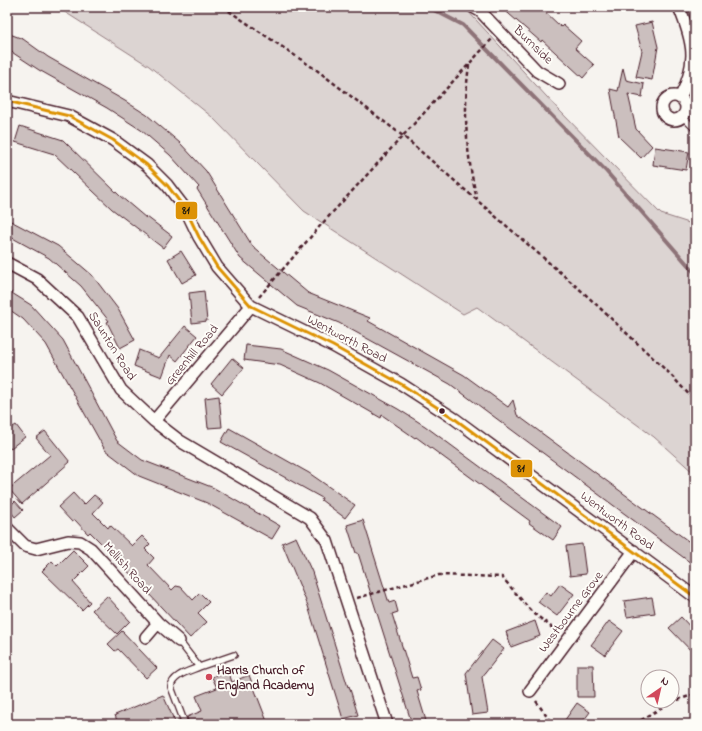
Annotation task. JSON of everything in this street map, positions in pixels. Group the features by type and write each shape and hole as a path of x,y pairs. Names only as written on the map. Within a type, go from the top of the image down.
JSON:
{"street":[{"name":"Burnside","path":"473,7 480,12 537,71 559,84"},
{"path":"679,7 691,38 692,51 691,74 680,98"},
{"path":"676,96 680,98 686,106 682,116 671,120 665,115 662,108 665,100 676,96"},
{"name":"Wentworth Road","path":"7,101 69,116 113,140 147,165 167,185 186,210 199,238 217,267 251,306 333,346 401,384 455,419 695,597"},
{"name":"Saunton Road","path":"7,263 37,279 78,317 121,390 154,421 180,441 310,518 327,541 387,724"},
{"name":"Greenhill Road","path":"154,421 251,306"},
{"name":"Mellish Road","path":"7,528 25,546 36,549 68,541 80,542 91,549 158,623 179,641"},
{"name":"Westbourne Grove","path":"530,691 634,551"},
{"path":"146,637 158,623"}],"lane":[{"path":"682,116 695,129"},
{"path":"179,641 199,667"},
{"path":"185,724 171,687 175,678 199,667 234,655"}],"path":[{"path":"223,7 318,71 404,136 596,305 669,373 695,401"},
{"path":"251,306 320,226 490,41"},
{"path":"469,64 466,92 467,126 470,172 477,199"},
{"path":"347,601 439,574 502,577 531,611 567,640"},
{"path":"530,691 552,724"},
{"path":"635,724 669,703 695,694"}],"shaded area":[{"path":"57,7 465,8 558,109 661,214 689,223 695,229 695,474 654,437 477,307 463,314 304,211 212,117 149,66"}],"building":[{"path":"501,7 540,7 561,27 563,25 581,41 575,48 594,65 583,78 542,40 541,42"},
{"path":"652,22 658,47 652,80 636,77 642,51 635,26"},
{"path":"7,33 23,39 48,57 125,101 147,115 180,143 206,171 253,247 308,293 370,318 368,321 464,375 508,407 513,400 517,415 695,546 695,566 450,384 339,323 297,306 240,258 197,189 199,187 170,155 141,130 107,108 39,70 7,49"},
{"path":"623,68 626,80 644,84 642,97 628,94 636,129 652,146 641,158 619,137 610,89 618,91"},
{"path":"20,126 63,140 120,196 146,218 147,217 172,236 163,248 112,209 54,154 15,142"},
{"path":"655,147 689,152 686,170 653,165"},
{"path":"7,219 58,246 92,275 118,309 135,340 120,348 107,322 109,321 81,286 49,258 7,235"},
{"path":"181,251 196,275 182,283 168,259"},
{"path":"7,290 31,305 63,340 117,441 142,460 214,488 280,526 272,539 207,503 139,476 105,450 46,344 23,319 7,308"},
{"path":"204,291 207,321 192,323 189,293"},
{"path":"185,326 197,336 177,361 170,355 162,377 134,366 139,350 159,358"},
{"path":"246,345 281,349 328,370 398,409 425,426 562,527 553,540 529,523 530,521 416,437 415,438 382,415 381,418 320,383 280,365 244,360"},
{"path":"232,358 244,368 222,394 211,384"},
{"path":"219,396 222,427 208,428 205,398"},
{"path":"7,419 13,427 16,425 25,437 7,451"},
{"path":"229,428 309,473 355,505 345,518 321,500 322,498 221,442"},
{"path":"45,431 70,462 22,504 9,489 50,455 36,438"},
{"path":"73,493 84,505 94,495 103,502 93,513 108,528 110,525 132,546 142,536 150,544 145,549 154,558 148,565 172,590 176,586 181,587 193,600 200,593 209,602 198,613 207,622 190,638 90,532 88,534 75,520 72,522 58,507"},
{"path":"15,501 23,510 15,517 8,508"},
{"path":"363,520 389,603 395,601 398,612 392,614 412,678 417,677 421,690 417,691 427,724 412,724 358,553 356,553 347,525"},
{"path":"296,537 312,572 358,715 343,719 308,606 282,543"},
{"path":"582,544 586,574 570,576 566,546"},
{"path":"73,550 89,566 73,582 90,602 82,610 42,571 52,561 57,566"},
{"path":"560,584 574,594 557,616 538,602 546,592 551,596"},
{"path":"107,596 130,621 117,634 92,610"},
{"path":"652,597 655,613 627,617 624,601"},
{"path":"681,617 695,632 695,655 669,628"},
{"path":"535,621 540,636 511,647 506,632"},
{"path":"609,621 623,631 605,655 591,645"},
{"path":"122,631 157,668 146,678 118,649 115,651 108,644"},
{"path":"492,640 504,649 482,677 488,713 472,715 466,673"},
{"path":"577,665 593,665 594,697 577,697"},
{"path":"228,670 232,682 249,675 268,724 189,724 187,717 202,711 196,696 217,688 212,677"},
{"path":"163,695 175,722 179,720 180,724 118,724 115,715"},
{"path":"577,703 590,712 581,724 562,724"}],"waterway":[{"path":"428,7 463,25 605,170 695,273"}],"transit line":[{"name":"81","path":"7,101 69,116 113,140 147,165 167,185 186,210 199,237 217,267 251,306 333,346 401,384 455,419 695,597"}],"place":[{"name":"Harris Church of England Academy","path":"209,677"}]}
